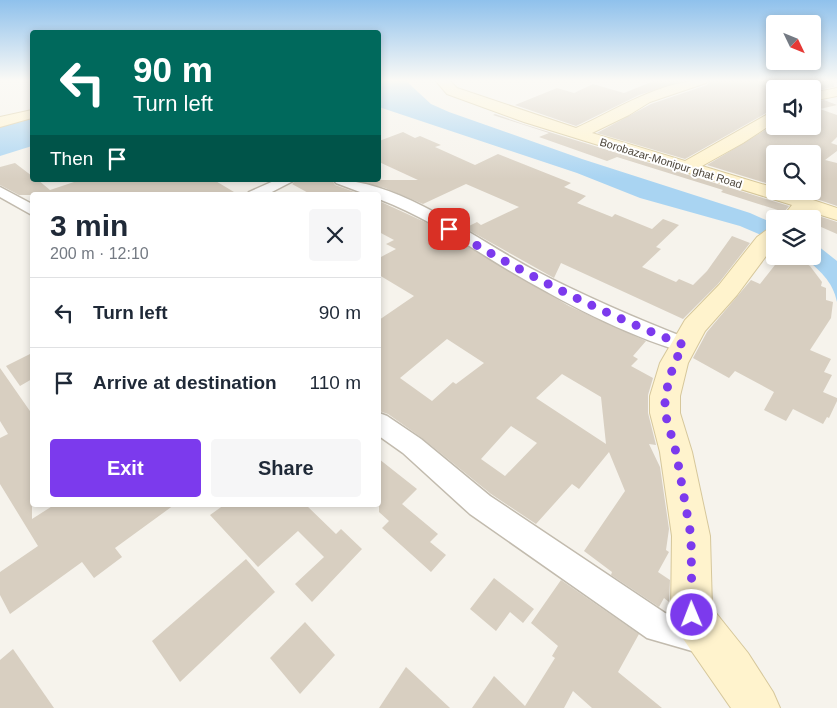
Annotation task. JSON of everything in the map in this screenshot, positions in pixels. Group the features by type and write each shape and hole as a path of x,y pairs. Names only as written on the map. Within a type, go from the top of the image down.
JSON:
{"street":[{"name":"Borobazar-Monipur ghat Road","path":"516,113 685,168 790,210"},
{"path":"577,134 622,113"},
{"path":"0,122 30,114"},
{"path":"685,168 737,140 766,122"},
{"path":"261,192 283,182"},
{"path":"346,182 373,192"},
{"path":"0,191 30,209"},
{"path":"381,195 416,208 525,272 620,320 684,345"},
{"name":"Borobazar-Monipur ghat Road","path":"821,214 837,214"},
{"path":"757,708 692,615 691,536 676,452 665,413 665,396 674,363 694,326 728,290 766,243"},
{"path":"381,424 412,446 480,505 658,627 711,640"}],"water":[{"path":"397,113 452,113 582,159 750,213 766,220 766,237 740,226 640,198 577,173"},
{"path":"30,116 30,147 0,156 0,124"},
{"path":"821,248 837,261 837,302 829,282 813,265 821,265"}],"building":[{"path":"538,113 602,113 576,126"},
{"path":"634,113 766,113 766,113 685,159 597,133"},
{"path":"821,113 837,115 837,137 831,143 837,145 837,151 825,160 837,163 837,206 819,200 821,200 821,145 766,145 766,183 707,165 766,129 766,135 821,135"},
{"path":"495,114 789,206 786,210 778,210 721,192 723,190 617,157 607,161 539,137 549,133 493,115"},
{"path":"403,132 415,138 420,136 441,145 435,147 475,165 498,154 571,183 564,187 586,196 577,203 612,217 615,214 652,229 663,219 679,225 656,247 661,249 642,267 676,282 679,279 693,285 707,271 732,236 750,243 718,284 683,319 561,263 554,278 465,228 477,222 481,225 519,207 466,184 423,204 385,188 360,182 418,180 381,163 381,140"},
{"path":"15,163 30,174 30,182 40,182 50,190 74,182 217,182 234,192 30,192 30,195 19,195 0,185 0,167"},
{"path":"294,182 333,182 335,185 355,192 307,192 292,184"},
{"path":"381,202 427,223 569,306 646,341 633,356 638,359 631,366 653,378 648,395 648,413 656,445 649,444 660,467 669,529 666,550 669,552 658,572 670,580 669,602 664,598 659,607 611,575 612,572 584,551 625,491 609,452 579,489 572,484 536,524 491,494 422,438 388,414 381,412 381,319 414,296 381,276 381,257 396,249 386,244 394,240 381,233","holes":["447,339 484,363 456,384 453,382 432,401 400,378","562,374 601,397 606,444 536,398","511,426 537,443 505,476 481,459"]},
{"path":"821,217 837,222 837,234 821,227"},
{"path":"775,265 808,265 822,282 821,286 826,288 826,300 833,302 831,318 810,350 831,359 824,372 832,375 823,392 837,398 837,401 829,418 827,417 823,424 793,409 786,421 764,410 774,392 735,371 729,378 693,358 707,332 751,280 760,284"},
{"path":"30,354 30,380 20,386 6,366"},
{"path":"0,368 30,411 30,507 32,507 32,519 51,507 171,507 115,548 122,557 94,578 82,562 10,614 0,595 0,572 38,546 0,484 0,438 8,434 0,421"},
{"path":"381,461 417,489 402,504 438,534 430,542 446,555 431,572 382,528 389,521 379,512 379,507 381,507"},
{"path":"221,507 308,507 336,534 341,529 362,549 312,602 295,584 324,557 298,531 258,567 210,515"},
{"path":"246,559 275,592 180,682 152,641"},
{"path":"494,578 534,609 523,623 510,612 496,631 470,609"},
{"path":"561,580 639,634 618,672 662,708 592,708 573,691 564,708 472,708 494,676 525,706 555,658 552,656 558,646 531,623"},
{"path":"305,622 335,655 300,694 270,658"},
{"path":"13,649 54,708 0,708 0,660"},
{"path":"406,667 450,708 379,708"}],"route":[{"path":"449,229 525,272 620,320 684,345 674,363 665,396 665,413 676,452 691,536 692,615"}]}
